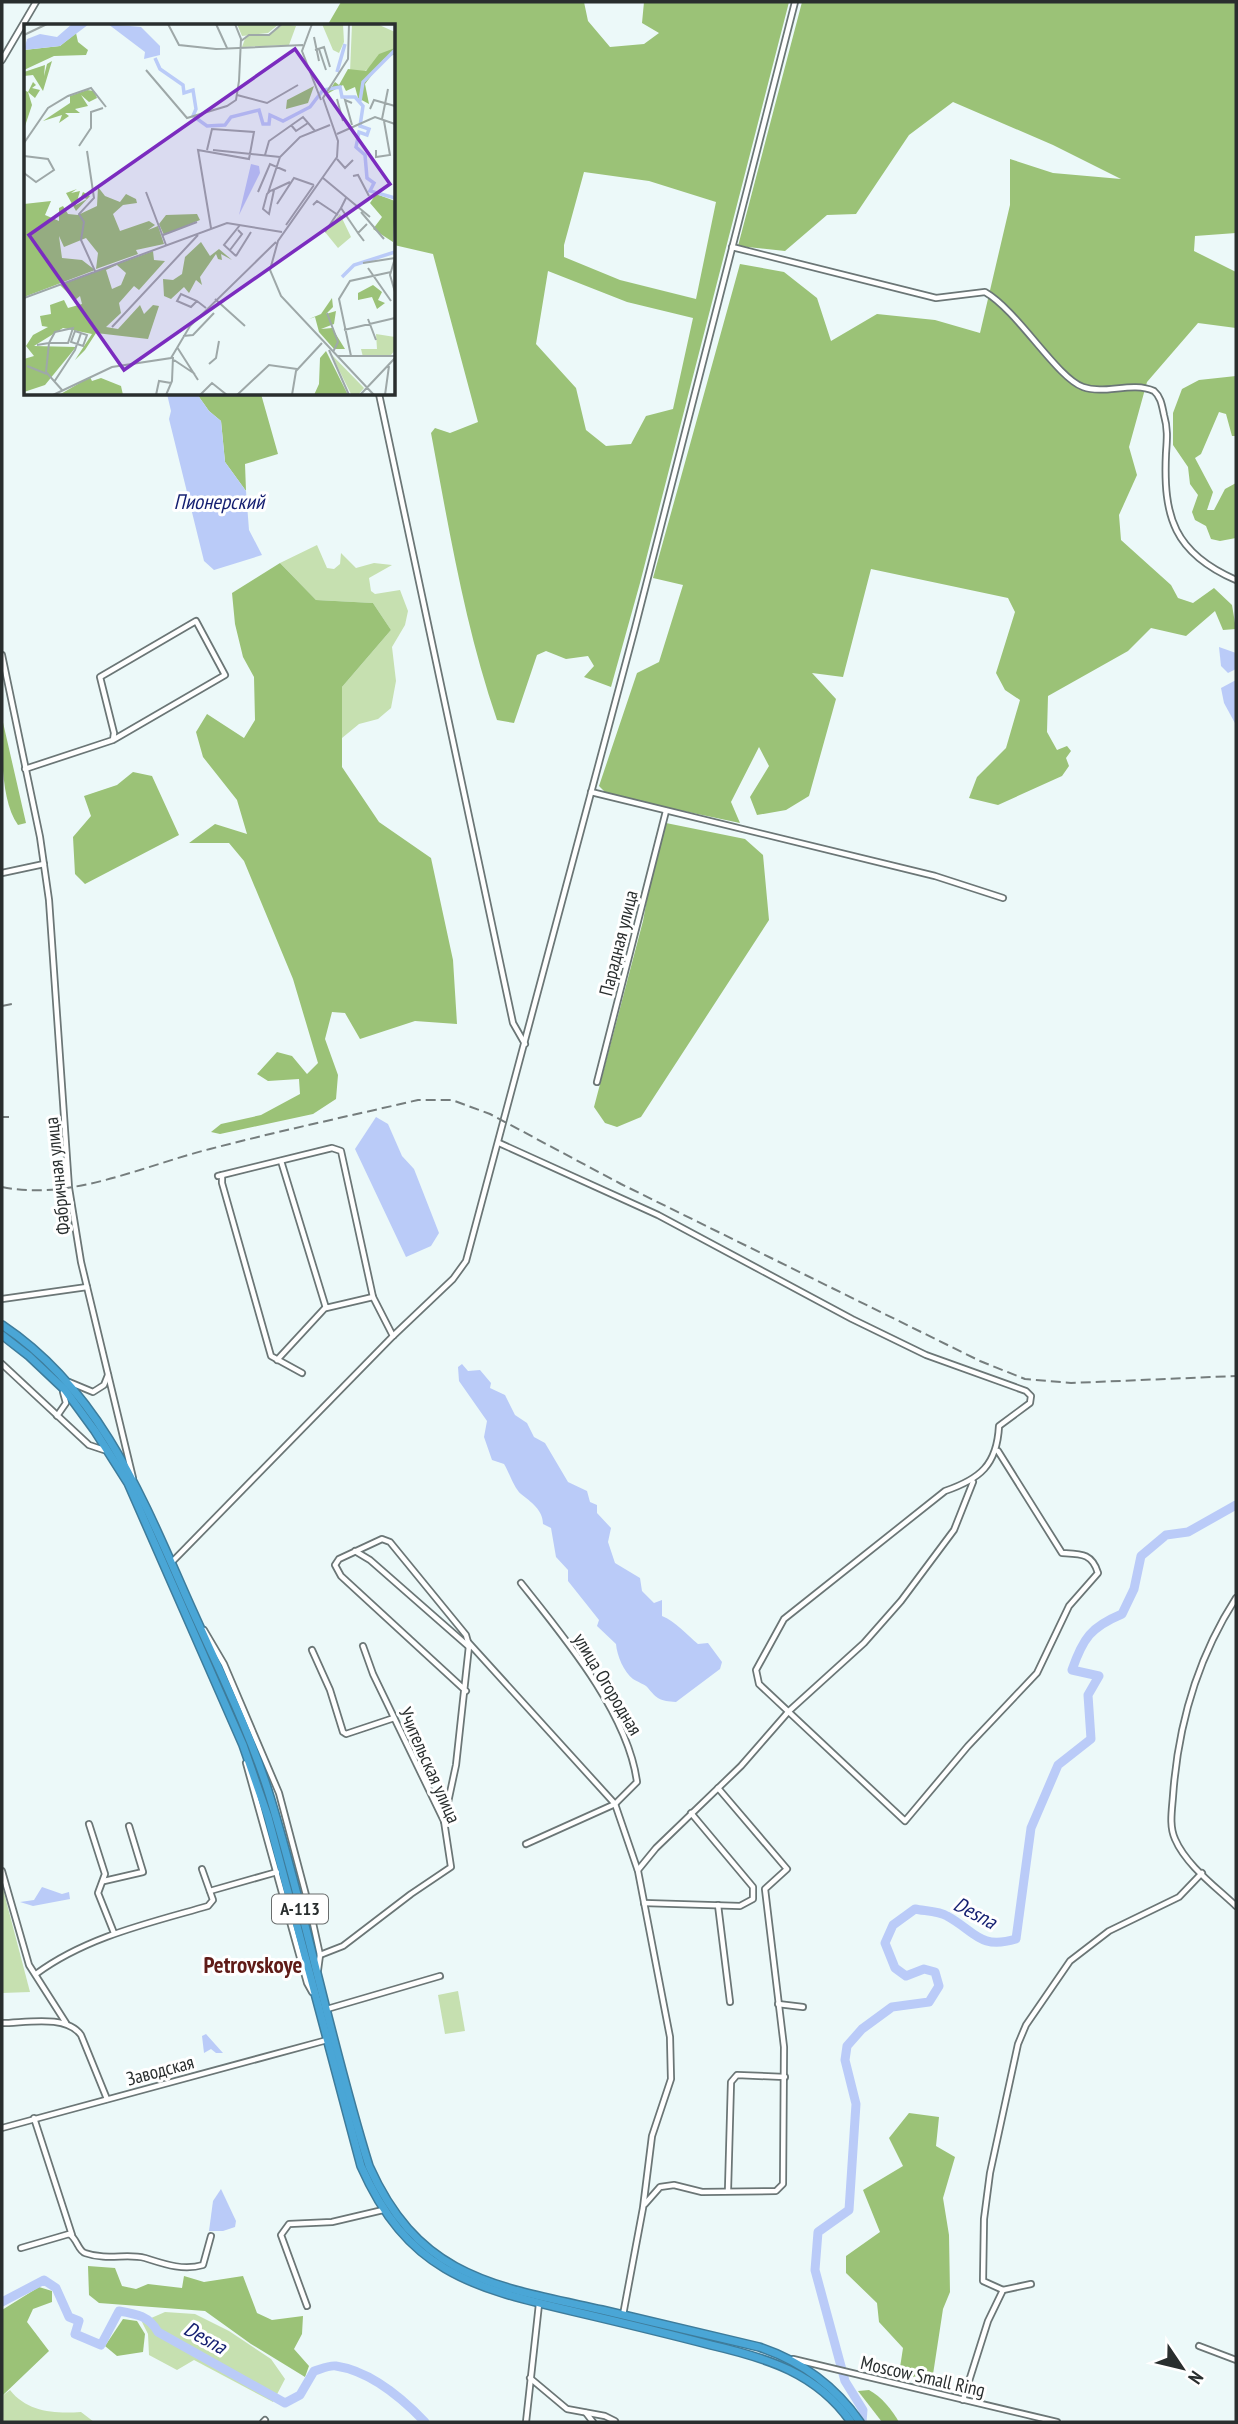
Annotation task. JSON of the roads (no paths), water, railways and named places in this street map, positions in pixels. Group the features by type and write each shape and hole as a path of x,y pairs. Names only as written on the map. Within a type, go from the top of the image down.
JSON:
{"highway":[{"name":"А-113","path":"2,1325 5,1334 57,1382 86,1417 135,1496 243,1745 266,1809 361,2166 383,2210 409,2241 442,2267 486,2290 757,2356 782,2365 818,2382 851,2422"},
{"name":"А-113","path":"5,1334 67,1380 97,1419 134,1479 262,1775 369,2166 387,2202 414,2237 444,2261 481,2280 759,2347 782,2356 836,2393 860,2422"}],"street":[{"path":"2,60 36,2"},
{"path":"171,1563 393,1336 453,1279 466,1261 526,1044 795,2"},
{"path":"732,247 936,298 985,292 1009,310 1077,383 1097,389 1154,391 1160,397 1168,427 1168,499 1173,528 1188,550 1236,579"},
{"path":"379,396 513,1023 526,1044"},
{"path":"25,769 113,740 225,676 196,621 100,677 114,733 113,740"},
{"name":"Фабричная улица","path":"2,655 44,864 69,1188 87,1287 134,1479"},
{"path":"591,792 935,876 1003,898"},
{"name":"Парадная улица","path":"597,1082 666,811"},
{"path":"2,873 44,864"},
{"path":"499,1143 658,1215 852,1319 926,1355 1026,1391 1031,1396 1030,1403 999,1426 998,1451 1062,1553 1086,1555 1095,1561 1098,1573 1069,1606 1037,1672 968,1746 905,1821 759,1684 755,1675 784,1619 944,1491 973,1482"},
{"path":"302,1374 271,1356 220,1175 332,1148 341,1152 373,1297 393,1336"},
{"path":"281,1161 325,1307"},
{"path":"2,1299 87,1287"},
{"path":"277,1360 325,1307 373,1297"},
{"path":"2,1364 89,1445 100,1448 113,1458"},
{"path":"67,1380 88,1392 97,1391 107,1381 108,1367"},
{"path":"57,1382 66,1400 57,1416"},
{"path":"638,1871 656,1848 718,1788 789,1711 864,1643 939,1553 954,1530 973,1482 998,1451"},
{"path":"444,1821 466,1690 468,1644 458,1624 390,1542 382,1539 339,1559 336,1570 409,1642 466,1690"},
{"path":"355,1551 378,1567 468,1644 615,1804 638,1871 670,2037 671,2079 652,2136 643,2208 623,2315"},
{"name":"улица Огородная","path":"521,1583 578,1655 633,1753 637,1782 615,1804"},
{"path":"1236,1598 1203,1661 1191,1692 1176,1763 1172,1833 1179,1848 1236,1906"},
{"path":"194,1616 224,1664 271,1770 290,1832 320,1955 318,1975"},
{"name":"Учительская улица","path":"320,1955 343,1946 411,1894 448,1872 451,1867 444,1821 394,1718 363,1646"},
{"path":"312,1650 330,1689 343,1732 346,1734 394,1718"},
{"path":"243,1745 307,1983 315,1997"},
{"path":"643,2208 650,2196 660,2187 674,2185 702,2192 776,2191 782,2187 785,2077 765,1889 787,1869 718,1788"},
{"path":"526,1844 615,1804"},
{"path":"644,1903 750,1903 754,1896 753,1887 691,1813"},
{"path":"89,1824 105,1874 98,1893 114,1933"},
{"path":"104,1881 143,1872 129,1826"},
{"path":"36,1974 52,1963 114,1933 208,1906 213,1900 202,1869"},
{"path":"2,1871 29,1965 66,2023 81,2035 107,2099"},
{"path":"210,1891 277,1872"},
{"path":"1031,2284 1003,2290 983,2281 984,2219 996,2140 1018,2044 1026,2025 1070,1961 1109,1931 1179,1897 1202,1873"},
{"path":"718,1905 730,2002"},
{"path":"327,2009 440,1976"},
{"path":"778,2004 803,2007"},
{"path":"2,2023 66,2023"},
{"name":"Заводская","path":"2,2128 327,2040"},
{"path":"728,2190 729,2103 733,2079 737,2075 785,2077"},
{"path":"34,2118 72,2235 82,2253 99,2258 145,2258 162,2265 193,2268 203,2265 207,2259 211,2236"},
{"path":"307,2306 283,2247 281,2235 289,2224 332,2222 383,2210"},
{"path":"21,2248 72,2235"},
{"path":"964,2400 988,2321 1003,2290"},
{"path":"526,2422 539,2304"},
{"path":"1199,2346 1236,2360"},
{"name":"Moscow Small Ring","path":"782,2356 1057,2422"},
{"path":"529,2378 567,2409 615,2421"},
{"path":"586,2412 593,2422"}],"water":[{"name":"Пионерский","path":"167,396 198,396 209,411 221,421 225,462 246,491 249,530 262,555 214,570 204,561 169,419 171,411"},
{"path":"1219,647 1236,653 1236,669 1228,673 1221,666"},
{"path":"1236,680 1236,725 1224,703 1221,688"},
{"path":"376,1117 388,1124 402,1156 414,1169 439,1233 431,1246 406,1257 355,1149"},
{"path":"462,1364 468,1371 480,1370 491,1383 490,1388 505,1395 515,1415 527,1423 534,1437 545,1443 568,1482 587,1491 590,1502 597,1505 597,1513 611,1528 608,1542 615,1563 640,1578 642,1591 654,1603 662,1600 662,1616 698,1644 708,1643 722,1662 720,1669 676,1702 659,1699 630,1676 618,1654 616,1644 597,1626 599,1620 568,1581 568,1570 556,1557 551,1528 543,1524 539,1510 518,1491 504,1464 492,1460 484,1437 487,1421 459,1381 458,1367"},
{"path":"42,1887 62,1894 69,1892 70,1899 33,1906 20,1902 34,1900"},
{"path":"206,2034 223,2053 216,2053 211,2049 204,2053 202,2036"},
{"path":"221,2189 236,2221 235,2227 223,2231 209,2231 213,2201"}],"waterway":[{"name":"Desna","path":"862,2422 863,2410 845,2381 815,2270 818,2232 849,2210 856,2104 845,2060 847,2046 862,2029 892,2007 929,2002 939,1986 935,1972 924,1969 906,1976 895,1968 885,1943 893,1925 915,1909 944,1914 985,1941 1004,1942 1016,1939 1031,1828 1058,1765 1091,1739 1088,1695 1099,1676 1072,1670 1084,1642 1095,1629 1122,1614 1134,1589 1141,1556 1166,1535 1188,1532 1236,1505"},
{"name":"Desna","path":"2,2302 44,2280 56,2288 69,2317 79,2321 75,2334 101,2345 119,2311 131,2313 146,2319 158,2332 285,2403 300,2395 314,2371 336,2366 361,2373 385,2387 425,2422"}],"railway":[{"path":"2,1006 12,1004"},
{"path":"2,1187 28,1190 81,1186 210,1149 314,1124 418,1100 452,1100 490,1114 621,1184 980,1361 1025,1379 1071,1383 1236,1376"},
{"path":"2,1117 9,1117"}],"district":[{"name":"Petrovskoye","path":"253,1965"}]}
